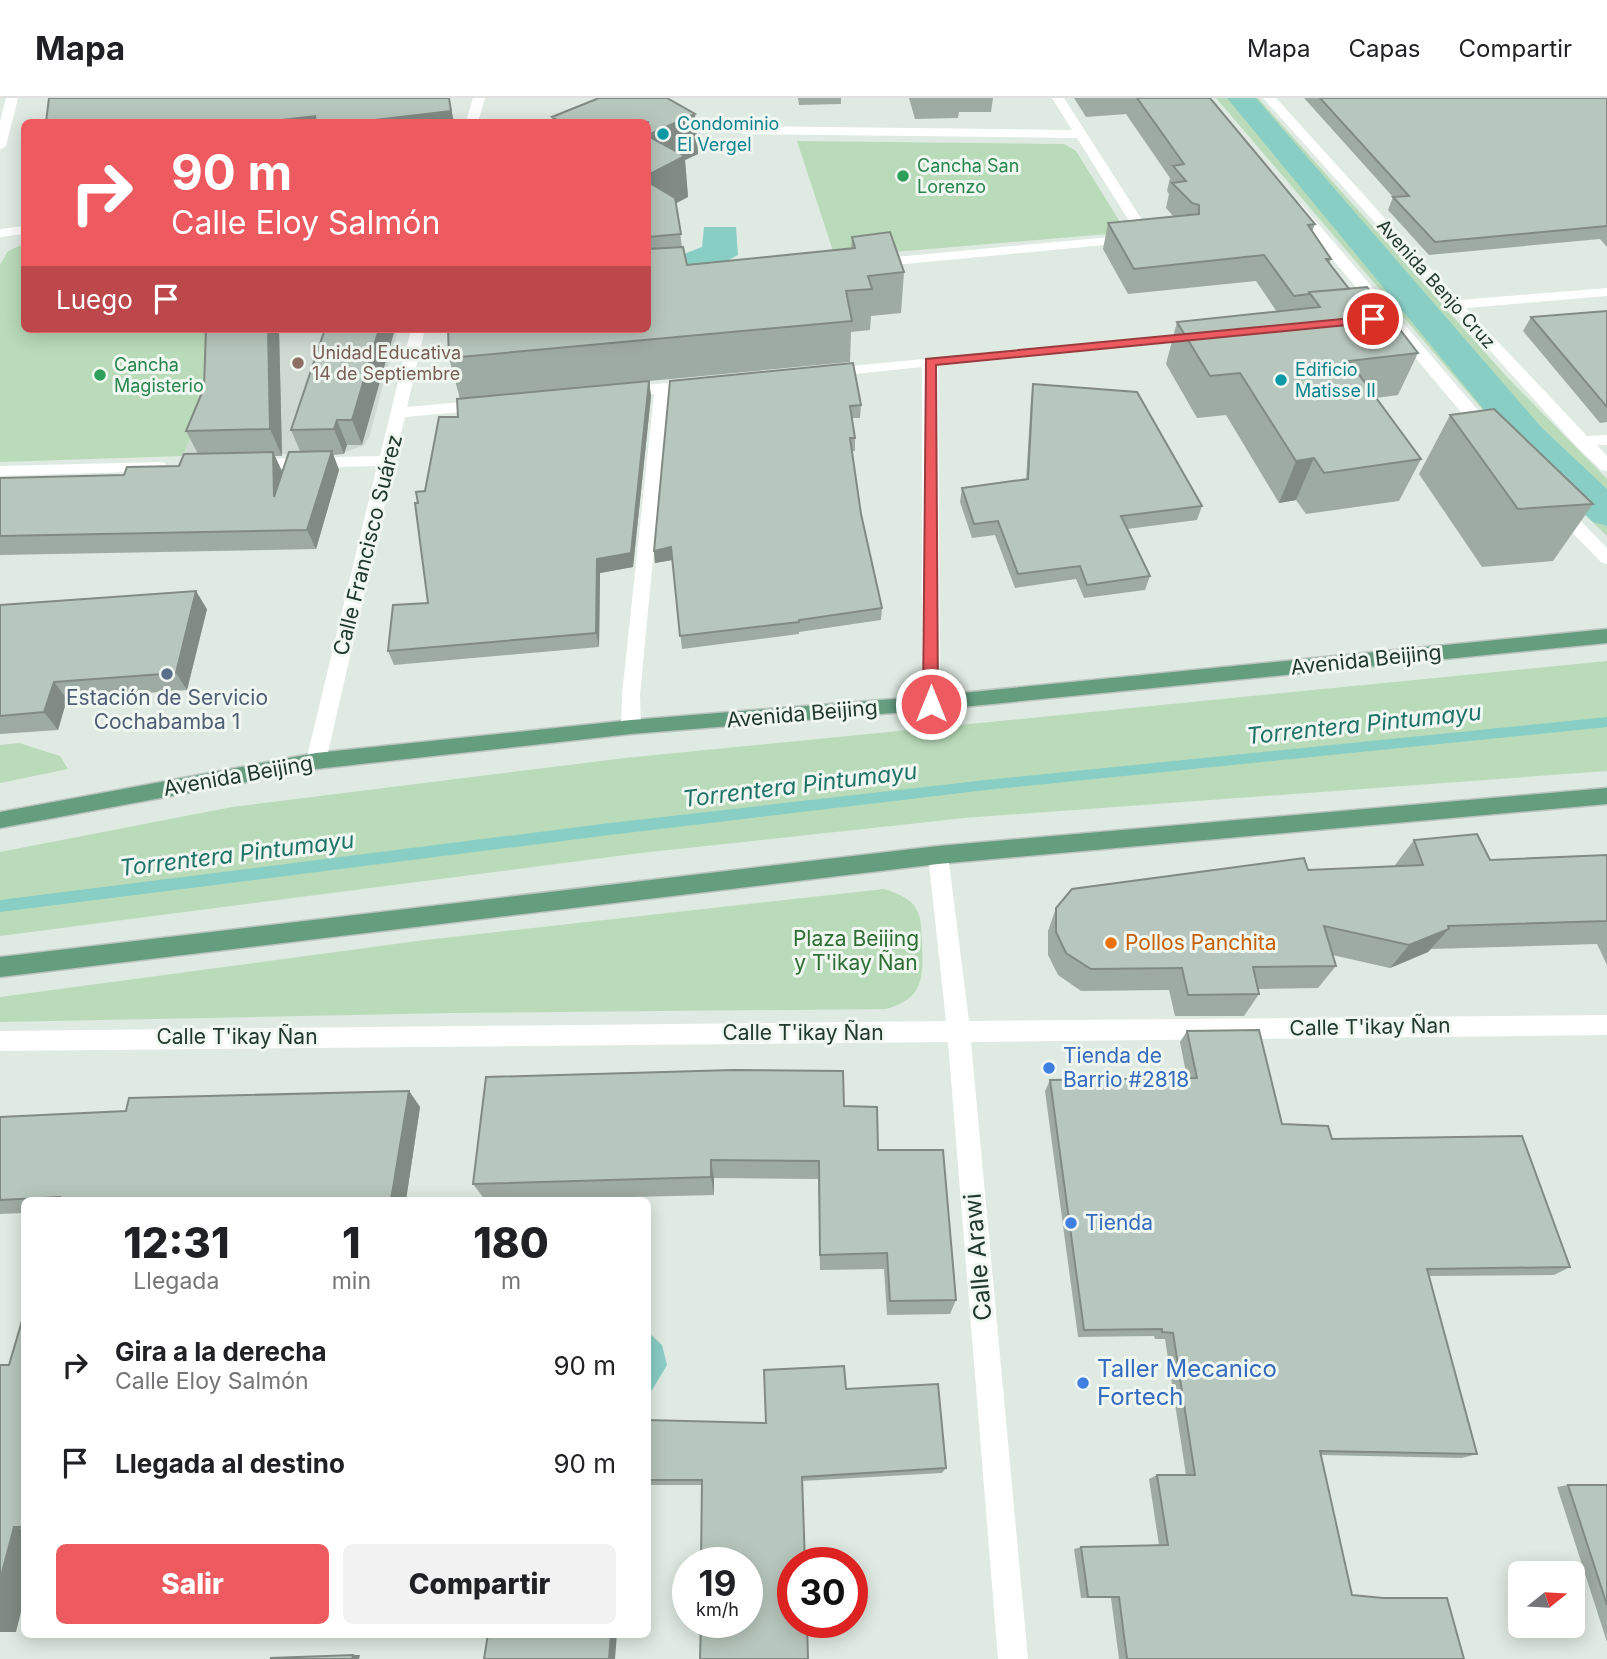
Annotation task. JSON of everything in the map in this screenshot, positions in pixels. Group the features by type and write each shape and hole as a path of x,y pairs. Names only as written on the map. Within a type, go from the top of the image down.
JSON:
{"main road":[{"name":"Avenida Beijing","path":"0,820 316,761 631,727 931,704 1607,635"},
{"path":"0,967 938,855 1607,796"}],"street":[{"path":"0,146 12,98"},
{"path":"473,119 479,98"},
{"path":"855,265 1152,237 1078,134 1058,98"},
{"name":"Avenida Benjo Cruz","path":"1269,98 1455,305 1607,466"},
{"path":"743,130 1078,134"},
{"path":"1284,193 1498,445"},
{"path":"0,233 21,230"},
{"path":"1455,305 1607,292"},
{"path":"1368,320 1388,318"},
{"name":"Calle Francisco Suárez","path":"316,761 417,333"},
{"path":"810,374 1220,334"},
{"path":"930,362 931,704"},
{"path":"607,393 716,383"},
{"path":"631,727 631,695 662,388"},
{"path":"400,413 497,404"},
{"path":"1581,441 1607,440"},
{"path":"229,465 388,461"},
{"path":"0,471 175,466"},
{"path":"1544,492 1607,558"},
{"name":"Calle Arawi","path":"938,855 959,1032 1013,1659"},
{"name":"Calle T'ikay Ñan","path":"0,1041 1607,1025"}],"shaded area":[{"name":"Unidad Educativa 14 de Septiembre","path":"208,333 397,333 369,438 363,446 342,453 183,456 206,396"}],"green space":[{"path":"1216,98 1233,98 1460,370 1556,474 1607,523 1607,536 1518,451"},
{"path":"1250,98 1258,98 1507,377 1607,479 1607,494 1545,437"},
{"path":"797,141 1064,144 1076,151 1120,222 1107,234 835,257"},
{"name":"Cancha Magisterio","path":"21,245 21,333 208,333 206,396 183,456 0,462 0,265 8,251"},
{"path":"1607,661 1607,771 964,818 641,853 0,936 0,852 232,807 625,758"},
{"path":"19,743 60,756 68,769 0,783 0,745"},
{"name":"Plaza Beijing y T'ikay Ñan","path":"884,889 910,901 916,908 920,921 922,954 921,975 915,992 908,999 886,1009 450,1013 0,1022 0,997 425,940"}],"water":[{"path":"704,227 736,227 738,255 708,271 686,272 684,254 702,247"},
{"path":"651,1335 662,1345 667,1365 652,1390"}],"building":[{"path":"49,98 449,98 451,111 383,119 316,119 315,116 290,119 46,119"},
{"path":"599,98 667,98 695,114 651,134 651,119 552,117"},
{"path":"1137,98 1210,98 1315,224 1308,225 1331,259 1326,259 1349,289 1294,296 1264,255 1134,269 1108,223 1199,214 1199,205 1192,203 1172,183 1186,181 1173,166 1184,164"},
{"path":"1320,98 1607,98 1607,226 1435,242 1393,197 1409,196"},
{"path":"651,138 685,156 651,173"},
{"path":"651,184 675,198 681,234 651,237"},
{"path":"890,232 904,272 868,276 872,289 846,291 852,321 449,358 448,333 651,333 651,249 683,247 687,265 855,248 852,237"},
{"path":"1367,287 1418,353 1349,361 1421,459 1324,473 1314,458 1296,461 1240,373 1210,376 1177,322 1320,307 1309,292"},
{"path":"1607,311 1607,407 1531,317"},
{"path":"206,333 268,333 270,429 186,431 204,388"},
{"path":"324,333 378,333 352,420 337,420 334,429 291,430"},
{"path":"853,363 861,405 850,406 855,438 850,438 861,514 882,608 799,622 680,636 671,547 654,551 670,381"},
{"path":"649,381 631,553 597,559 596,633 388,651 393,605 428,603 415,503 418,503 416,492 425,491 439,417 458,417 457,399"},
{"path":"1033,384 1137,392 1202,506 1121,516 1150,576 1087,585 1080,566 1018,574 998,521 974,524 962,488 1028,479"},
{"path":"1494,409 1593,504 1518,509 1450,415"},
{"path":"332,451 307,530 0,536 0,478 124,475 127,467 179,466 184,454 273,452 274,497 289,452"},
{"path":"196,591 176,673 54,682 44,712 0,716 0,605"},
{"path":"1477,834 1490,860 1607,855 1607,921 1448,926 1449,929 1409,945 1324,926 1336,966 1253,967 1259,994 1188,995 1182,968 1091,969 1066,953 1056,932 1056,908 1072,889 1304,858 1308,870 1423,865 1414,840"},
{"path":"1259,1030 1282,1124 1328,1126 1332,1139 1522,1136 1570,1267 1427,1269 1477,1454 1320,1451 1352,1595 1447,1598 1464,1659 1127,1659 1119,1597 1088,1597 1081,1547 1168,1545 1157,1475 1195,1475 1173,1333 1162,1332 1162,1329 1084,1330 1050,1080 1197,1078 1187,1031"},
{"path":"733,1070 843,1071 844,1106 877,1107 878,1150 943,1150 956,1300 890,1301 887,1253 820,1255 819,1161 711,1160 711,1177 473,1184 486,1077"},
{"path":"409,1091 391,1197 21,1197 0,1200 0,1117 126,1111 129,1098"},
{"path":"21,1324 21,1527 14,1527 0,1580 0,1365 9,1365"},
{"path":"844,1366 846,1389 938,1384 946,1468 802,1477 804,1547 777,1547 777,1638 807,1638 808,1659 700,1659 701,1638 763,1638 763,1547 701,1547 702,1480 651,1480 651,1420 766,1423 764,1370"},
{"path":"1568,1485 1607,1485 1607,1605"},
{"path":"487,1638 611,1638 609,1659 484,1659"},
{"path":"353,1655 352,1659 271,1659 271,1658"}],"waterway":[{"path":"1241,98 1528,437 1607,512"},
{"name":"Torrentera Pintumayu","path":"0,906 610,829 986,785 1607,722"}],"place":[{"name":"Condominio El Vergel","path":"663,134"},
{"name":"Cancha San Lorenzo","path":"903,176"},
{"name":"Unidad Educativa 14 de Septiembre","path":"298,363"},
{"name":"Cancha Magisterio","path":"100,375"},
{"name":"Edificio Matisse II","path":"1281,380"},
{"name":"Estación de Servicio Cochabamba 1","path":"167,674"},
{"name":"Pollos Panchita","path":"1111,943"},
{"name":"Tienda de Barrio #2818","path":"1049,1068"},
{"name":"Tienda","path":"1071,1223"},
{"name":"Taller Mecanico Fortech","path":"1083,1383"}],"route":[{"path":"931,704 930,362 1373,319"}]}
